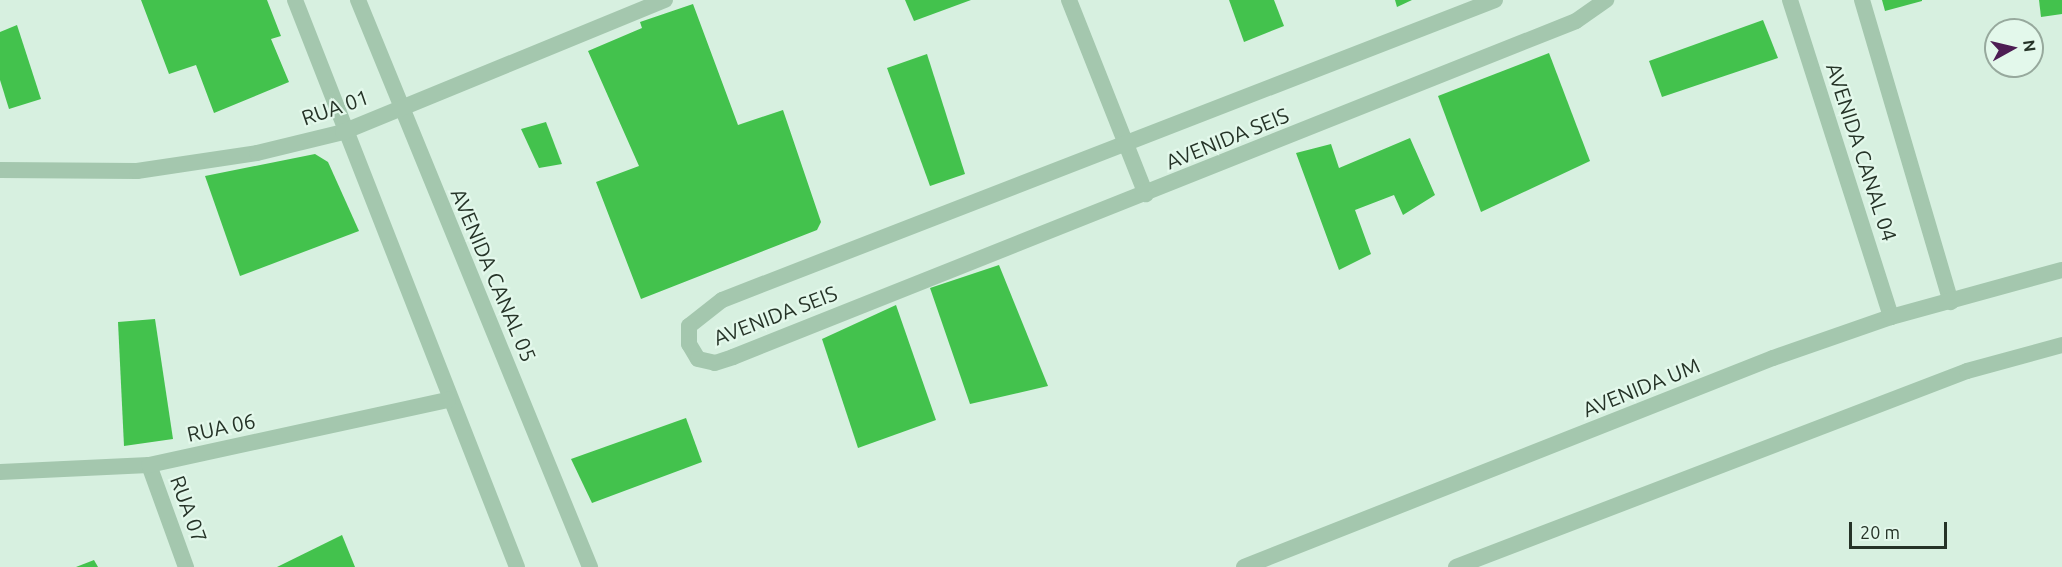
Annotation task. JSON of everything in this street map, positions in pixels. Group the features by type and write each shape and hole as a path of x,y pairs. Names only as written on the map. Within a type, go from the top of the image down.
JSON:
{"street":[{"path":"295,0 343,132 448,400 517,567"},
{"name":"AVENIDA CANAL 05","path":"358,0 590,567"},
{"name":"RUA 01","path":"0,170 136,171 256,153 343,132 665,0"},
{"path":"1069,0 1146,195"},
{"name":"AVENIDA SEIS","path":"1495,0 1125,141 722,300 689,326 689,344 698,359 715,363 1146,195 1576,21 1606,0"},
{"name":"AVENIDA CANAL 04","path":"1790,0 1891,317"},
{"name":"AVENIDA CANAL 04","path":"1862,0 1951,302"},
{"name":"AVENIDA UM","path":"1244,567 1773,358 1891,317 2062,270"},
{"path":"1456,567 1968,371 2062,345"},
{"name":"RUA 06","path":"0,472 149,465 448,400"},
{"name":"RUA 07","path":"149,465 186,567"}],"building":[{"path":"141,0 267,0 281,36 271,39 289,82 214,113 196,65 169,74"},
{"path":"905,0 971,0 914,21"},
{"path":"1229,0 1274,0 1284,26 1244,42"},
{"path":"1395,0 1412,0 1397,7"},
{"path":"1882,0 1922,0 1922,1 1885,11"},
{"path":"2039,0 2062,0 2062,14 2041,17"},
{"path":"693,4 738,125 783,110 821,222 817,230 641,299 596,182 639,166 588,51 642,28 640,22"},
{"path":"1763,20 1778,58 1662,97 1649,61"},
{"path":"17,25 41,99 9,109 0,80 0,32"},
{"path":"1549,53 1590,161 1481,212 1438,96"},
{"path":"927,54 965,174 930,186 887,68"},
{"path":"546,122 562,164 539,168 521,129"},
{"path":"1410,138 1435,195 1403,215 1394,195 1355,210 1371,254 1339,270 1296,153 1331,144 1339,168"},
{"path":"315,154 328,162 359,231 240,276 205,176"},
{"path":"999,265 1048,386 970,404 930,288"},
{"path":"896,305 936,420 858,448 822,339"},
{"path":"155,319 173,439 124,446 118,322"},
{"path":"686,418 702,462 592,503 571,459"},
{"path":"342,535 355,567 277,567"},
{"path":"94,560 98,567 76,567"}]}
